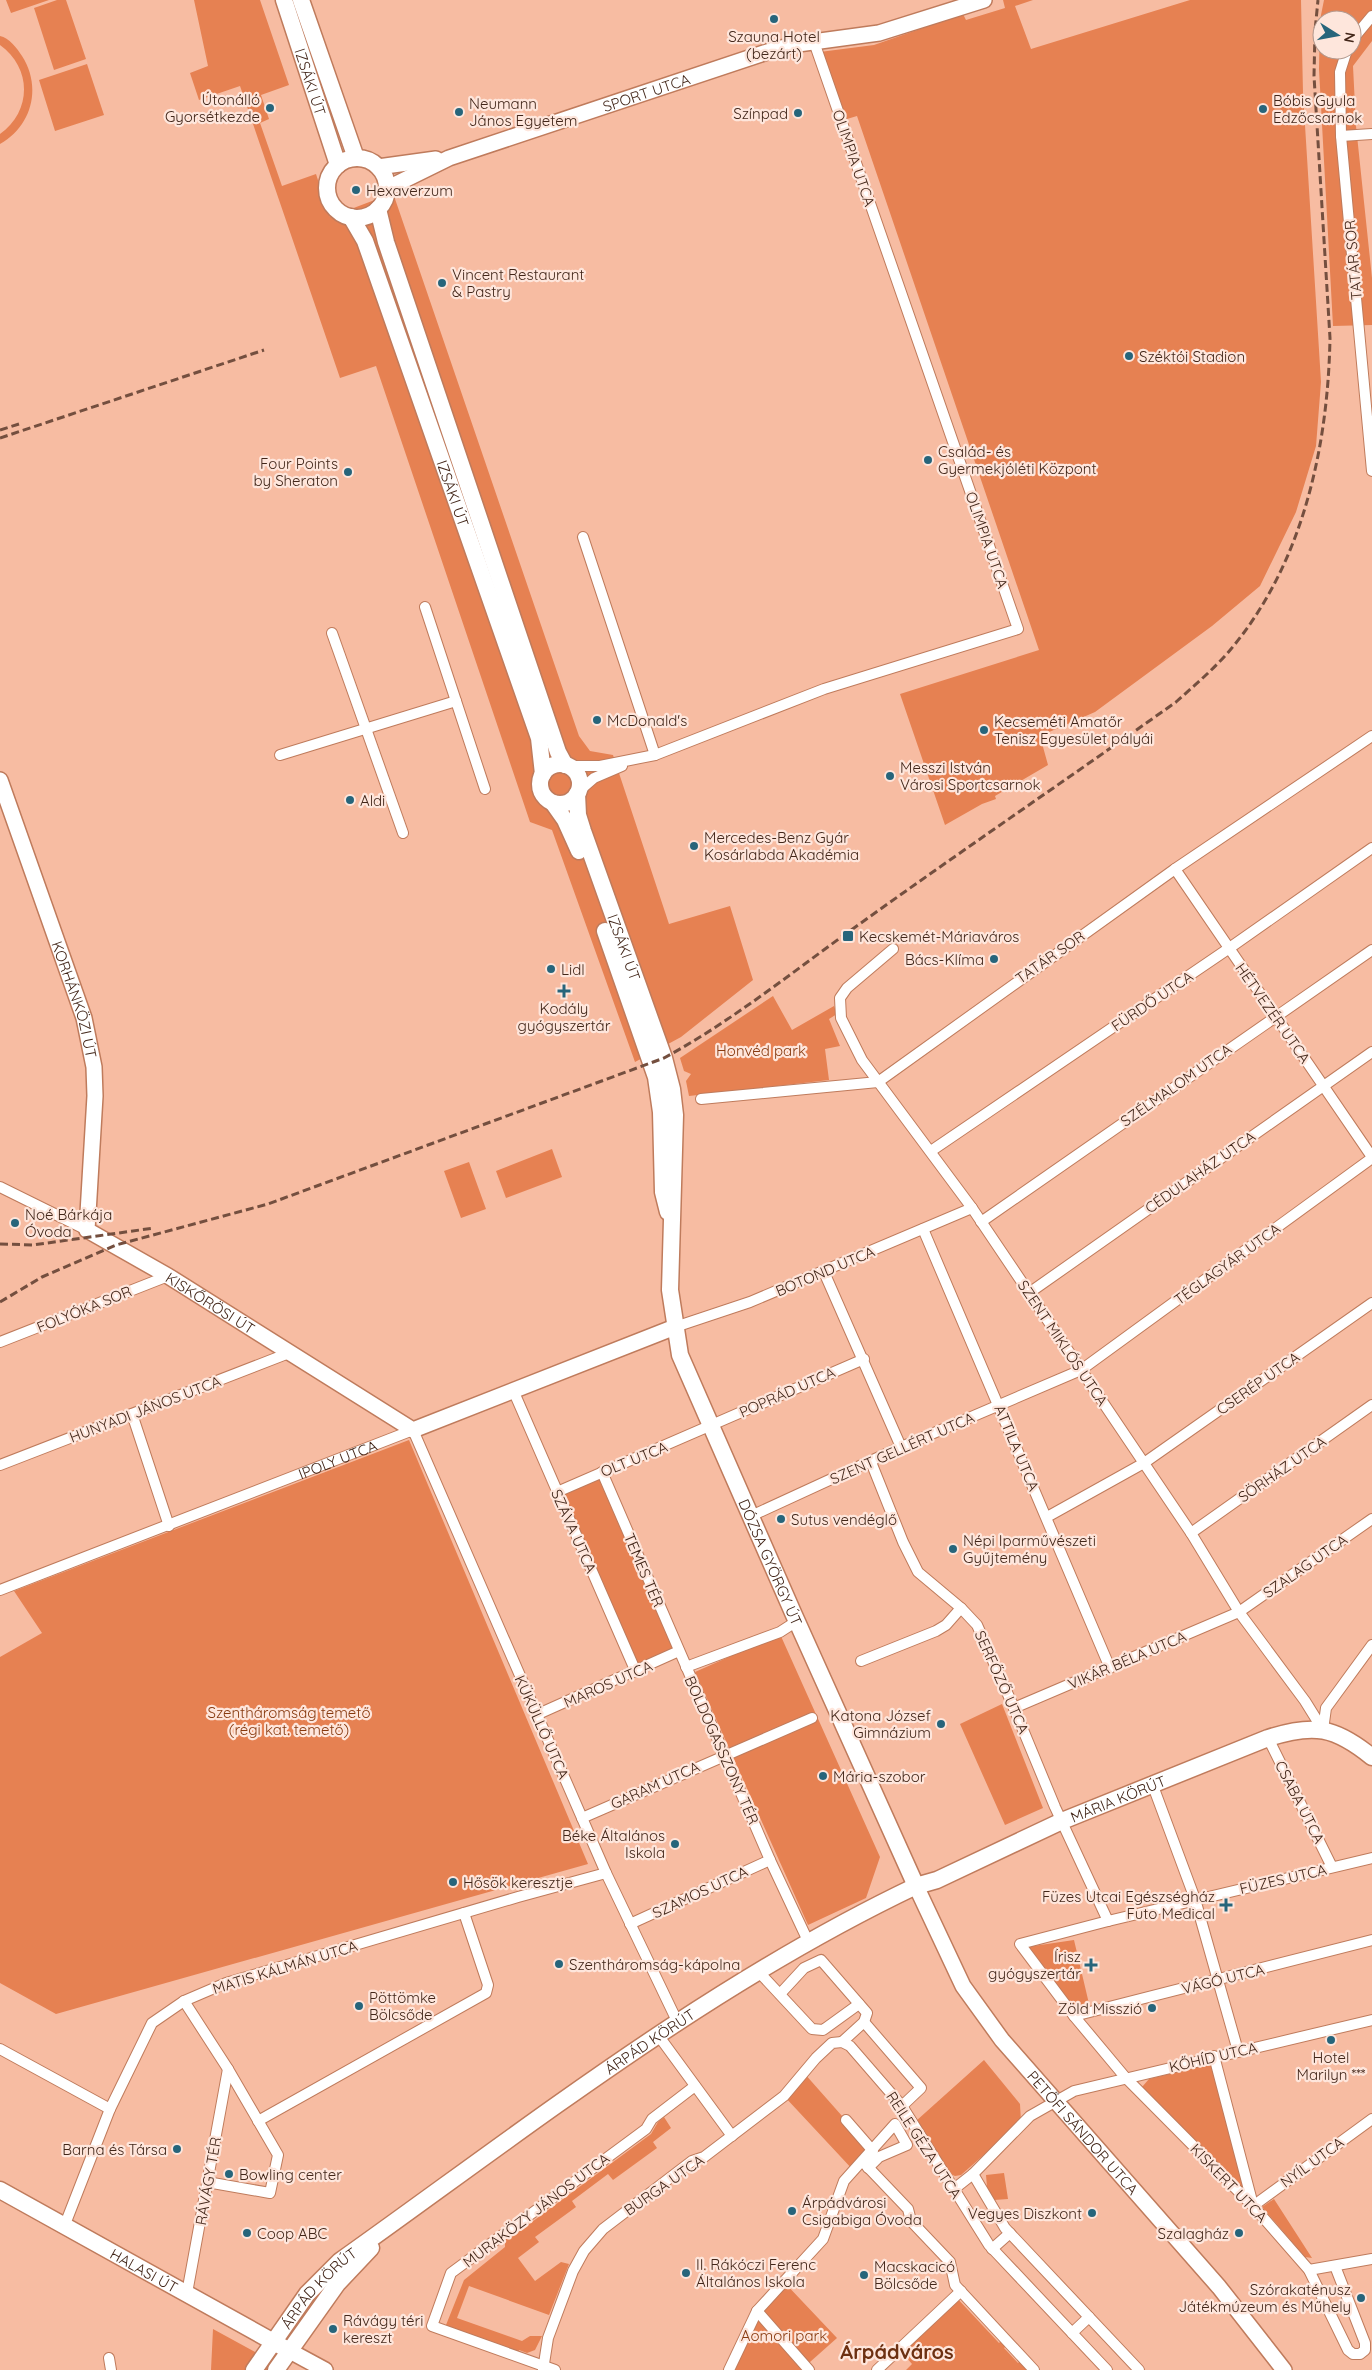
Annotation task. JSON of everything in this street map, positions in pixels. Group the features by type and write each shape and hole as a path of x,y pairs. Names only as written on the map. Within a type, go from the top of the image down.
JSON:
{"main road":[{"name":"IZSÁKI ÚT","path":"284,0 338,165"},
{"name":"IZSÁKI ÚT","path":"301,0 356,158"},
{"path":"356,158 368,161 378,167 384,177 386,189 385,197 378,209 363,217 351,217 338,211 329,199 327,192 329,177 338,165 356,158"},
{"name":"IZSÁKI ÚT","path":"378,209 389,251 558,752 566,765"},
{"name":"IZSÁKI ÚT","path":"351,217 365,241 533,720 541,745 542,774"},
{"path":"566,765 579,778 578,793 567,803 553,803 542,792 540,785 542,774 551,766 566,765"},
{"name":"IZSÁKI ÚT","path":"578,793 580,823 613,922 664,1058 667,1100"},
{"name":"IZSÁKI ÚT","path":"553,803 565,820 575,840 632,1012 667,1100"},
{"name":"DÓZSA GYÖRGY ÚT","path":"667,1100 674,1190 671,1226 670,1290 680,1355 916,1886"},
{"path":"1323,1730 1349,1739 1372,1757"},
{"name":"MÁRIA KÖRÚT","path":"916,1886 945,1876 1062,1821 1268,1738 1286,1732 1323,1730"},
{"name":"ÁRPÁD KÖRÚT","path":"254,2370 273,2340 307,2294 340,2261 676,2021 808,1942 916,1886"},
{"name":"HALASI ÚT","path":"0,2190 288,2350"},
{"name":"ÁRPÁD KÖRÚT","path":"276,2370 288,2350 337,2284 397,2220"}],"street":[{"name":"SPORT UTCA","path":"449,158 774,50 814,42 880,33 984,0"},
{"path":"1362,28 1372,16"},
{"name":"OLIMPIA UTCA","path":"566,765 600,766 654,755 824,689 1018,628 814,42"},
{"name":"TATÁR SOR","path":"1343,60 1340,72 1341,136 1368,383 1372,471"},
{"path":"1341,136 1372,134"},
{"path":"378,167 449,158"},
{"path":"386,189 449,158"},
{"path":"584,538 654,755"},
{"path":"425,607 485,789"},
{"path":"332,633 403,833"},
{"path":"280,755 456,701"},
{"name":"TATÁR SOR","path":"878,1082 1174,869 1372,736"},
{"name":"OLIMPIA UTCA","path":"578,793 594,778 636,759"},
{"name":"KORHÁNKÖZI ÚT","path":"0,780 84,1018 94,1067 95,1096 87,1230"},
{"name":"FÜRDŐ UTCA","path":"931,1151 1228,949 1372,848"},
{"name":"HÉTVEZÉR UTCA","path":"1174,869 1324,1085 1372,1158"},
{"name":"SZENT MIKLÓS UTCA","path":"893,949 847,988 840,998 841,1018 862,1060 982,1222 1191,1532 1239,1612 1305,1701 1323,1730"},
{"name":"SZÉLMALOM UTCA","path":"982,1222 1372,950"},
{"name":"CÉDULAHÁZ UTCA","path":"1029,1293 1372,1052"},
{"path":"702,1099 878,1082"},
{"name":"TÉGLAGYÁR UTCA","path":"1081,1370 1372,1158"},
{"name":"KISKŐRÖSI ÚT","path":"0,1187 87,1230 168,1276 413,1430"},
{"name":"BOTOND UTCA","path":"675,1327 750,1302 972,1208"},
{"name":"ATTILA UTCA","path":"923,1229 1110,1668"},
{"path":"824,1272 864,1359 900,1447"},
{"name":"FOLYÓKA SOR","path":"0,1342 168,1276"},
{"name":"CSERÉP UTCA","path":"1047,1517 1144,1463 1372,1303"},
{"name":"IPOLY UTCA","path":"0,1590 169,1526 675,1327"},
{"name":"HUNYADI JÁNOS UTCA","path":"0,1465 289,1353"},
{"name":"POPRÁD UTCA","path":"711,1426 864,1359"},
{"name":"SZENT GELLÉRT UTCA","path":"751,1516 872,1462 900,1447 1081,1370"},
{"name":"SZÁVA UTCA","path":"513,1390 636,1672"},
{"name":"SÖRHÁZ UTCA","path":"1191,1532 1372,1405"},
{"path":"132,1414 169,1526"},
{"name":"OLT UTCA","path":"557,1492 711,1426"},
{"name":"KÜKÜLLŐ UTCA","path":"413,1430 536,1716 606,1873 676,2021"},
{"name":"SERFŐZŐ UTCA","path":"872,1462 903,1542 918,1572 961,1608 976,1625 1108,1921"},
{"name":"TEMES TÉR","path":"602,1472 686,1667"},
{"name":"SZALAG UTCA","path":"1239,1612 1372,1519"},
{"path":"861,1661 936,1631 946,1625 961,1608"},
{"name":"VIKÁR BÉLA UTCA","path":"1014,1708 1239,1612"},
{"name":"BOLDOGASSZONY TÉR","path":"797,1621 780,1632 686,1667 808,1942"},
{"path":"1323,1730 1326,1708 1372,1645"},
{"name":"MAROS UTCA","path":"536,1716 679,1651"},
{"name":"GARAM UTCA","path":"582,1818 812,1718"},
{"name":"CSABA UTCA","path":"1268,1738 1332,1867"},
{"path":"1152,1786 1195,1900 1238,2051"},
{"name":"FÜZES UTCA","path":"1020,1944 1372,1858"},
{"name":"SZAMOS UTCA","path":"630,1924 770,1860"},
{"name":"MATIS KÁLMÁN UTCA","path":"64,2226 110,2109 152,2023 184,2001 226,1983 606,1873"},
{"name":"PETŐFI SÁNDOR UTCA","path":"916,1886 963,1986 1002,2040 1219,2287 1282,2368"},
{"path":"258,2121 486,1993 488,1985 464,1913"},
{"name":"VÁGÓ UTCA","path":"1074,2016 1372,1940"},
{"name":"KISKERT UTCA","path":"1020,1944 1074,2016 1125,2077 1253,2206 1309,2270 1348,2350 1353,2354 1360,2354 1366,2347 1364,2339 1335,2266"},
{"path":"780,1994 804,1968 821,1960 867,2013 864,2022 921,2088 902,2106"},
{"path":"758,1971 812,2029 823,2030 859,2004"},
{"path":"184,2001 228,2069 278,2155 270,2194 207,2182"},
{"name":"KŐHÍD UTCA","path":"954,2190 973,2174 1030,2116 1074,2091 1125,2077 1372,2020"},
{"name":"BURGA UTCA","path":"543,2368 548,2338 574,2270 584,2250 603,2229 692,2161 704,2157 784,2096 828,2046 836,2042 846,2044 864,2022"},
{"path":"658,2034 732,2136"},
{"name":"REILE GÉZA UTCA","path":"846,2044 902,2106 992,2249 1107,2370"},
{"path":"0,2049 110,2109"},
{"path":"1214,2056 1253,2206"},
{"name":"RÁVÁGY TÉR","path":"187,2293 228,2069"},
{"name":"MURAKÖZY JÁNOS UTCA","path":"555,2370 543,2368 432,2326 451,2273 646,2129 652,2119 694,2086"},
{"name":"NYÍL UTCA","path":"1253,2206 1372,2119"},
{"path":"846,2120 873,2151"},
{"path":"729,2370 757,2310 823,2240 844,2181 879,2157 907,2145 895,2124 873,2151 866,2165"},
{"path":"866,2165 908,2209 911,2220 950,2262 955,2285 1034,2370"},
{"name":"REILE GÉZA UTCA","path":"973,2174 1010,2233 1139,2370"},
{"path":"992,2249 1010,2233"},
{"path":"1309,2270 1372,2259"},
{"path":"877,2370 960,2291"},
{"path":"757,2310 809,2370"},
{"path":"1072,2333 1089,2317"},
{"path":"288,2350 325,2370"},
{"path":"109,2358 111,2370"}],"green space":[{"path":"6,0 49,0 11,13"},
{"path":"57,0 66,0 86,59 54,70 34,8"},
{"path":"194,0 260,0 289,85 261,95 269,119 260,123 282,186 316,174 330,217 393,193 579,736 590,751 613,755 669,924 730,906 753,980 681,1037 635,1062 552,830 530,822 376,366 340,378 240,86 199,100 190,73 208,66"},
{"name":"Széktói Stadion","path":"1003,0 1033,0 1015,6 1031,49 1190,0 1301,0 1303,93 1321,382 1316,446 1296,512 1260,586 1212,626 1095,712 1040,736 1048,765 995,796 996,799 982,804 945,825 900,694 1039,650 857,116 837,122 812,53 874,45 963,14 966,20 1005,8"},
{"path":"1324,0 1372,0 1372,41 1362,54 1362,10 1322,10"},
{"path":"0,36 10,41 22,56 32,80 32,93 31,105 20,127 0,144 0,134 18,114 24,90 18,65 0,45"},
{"path":"1319,60 1358,60 1353,66 1356,126 1372,278 1372,325 1333,326"},
{"path":"87,64 104,115 55,131 39,80"},
{"name":"Honvéd park","path":"773,996 792,1030 834,1006 837,1014 829,1019 840,1046 825,1049 829,1080 689,1096 686,1081 691,1074 684,1071 680,1058"},
{"path":"552,1149 562,1177 506,1198 496,1171"},
{"path":"469,1162 486,1209 461,1218 444,1171"},
{"name":"Szentháromság temető (régi kat. temető)","path":"409,1440 588,1864 56,2014 0,1983 0,1657 42,1633 14,1591"},
{"path":"599,1479 674,1650 639,1666 564,1495"},
{"path":"780,1634 880,1857 866,1898 808,1925 695,1672"},
{"path":"1002,1704 1043,1808 1005,1825 960,1724"},
{"path":"1074,1940 1090,2008 1075,2011 1027,1947"},
{"path":"984,2060 1020,2104 1021,2122 961,2175 955,2176 948,2173 916,2121"},
{"path":"1213,2063 1245,2193 1142,2087 1149,2079"},
{"path":"804,2073 873,2151 854,2171 784,2096"},
{"path":"664,2117 671,2128 653,2142 657,2148 613,2180 608,2174 572,2201 576,2207 535,2237 539,2242 518,2258 535,2281 561,2262 569,2264 549,2315 469,2286 457,2318 522,2341 530,2336 542,2336 535,2350 527,2353 519,2350 517,2356 444,2330 464,2280 505,2247 505,2240 651,2134 658,2122"},
{"path":"1004,2173 1008,2199 994,2200 987,2187 986,2175"},
{"path":"1274,2199 1312,2258 1305,2257 1262,2207"},
{"name":"Aomori park","path":"784,2282 837,2338 801,2370 729,2370 746,2334"},
{"path":"955,2296 999,2343 1004,2338 1009,2343 1004,2348 1018,2363 1024,2358 1034,2370 906,2370 912,2364 899,2349"},
{"path":"213,2329 288,2370 211,2370"}],"railway":[{"path":"0,1302 42,1277 116,1245 268,1204 664,1058 689,1044 761,996 894,899 1176,702 1212,670 1231,649 1256,615 1277,579 1307,502 1317,462 1324,420 1330,338 1314,76 1318,0"},
{"path":"0,438 264,350"},
{"path":"0,430 19,424"},
{"path":"0,1244 33,1245 154,1228"}],"place":[{"name":"Szauna Hotel (bezárt)","path":"774,19"},
{"name":"Útonálló Gyorsétkezde","path":"270,108"},
{"name":"Bóbis Gyula Edzőcsarnok","path":"1263,109"},
{"name":"Neumann János Egyetem","path":"459,112"},
{"name":"Színpad","path":"798,113"},
{"name":"Hexaverzum","path":"356,190"},
{"name":"Vincent Restaurant & Pastry","path":"442,283"},
{"name":"Széktói Stadion","path":"1129,356"},
{"name":"Család- és Gyermekjóléti Központ","path":"928,460"},
{"name":"Four Points by Sheraton","path":"348,472"},
{"name":"McDonald's","path":"597,720"},
{"name":"Kecseméti Amatőr Tenisz Egyesület pályái","path":"984,730"},
{"name":"Messzi István Városi Sportcsarnok","path":"890,776"},
{"name":"Aldi","path":"350,800"},
{"name":"Mercedes-Benz Gyár Kosárlabda Akadémia","path":"694,846"},
{"name":"Kecskemét-Máriaváros","path":"848,936"},
{"name":"Bács-Klíma","path":"994,959"},
{"name":"Lidl","path":"551,969"},
{"name":"Kodály gyógyszertár","path":"564,991"},
{"name":"Noé Bárkája Óvoda","path":"15,1223"},
{"name":"Sutus vendéglő","path":"781,1519"},
{"name":"Népi Iparművészeti Gyűjtemény","path":"953,1549"},
{"name":"Katona József Gimnázium","path":"941,1724"},
{"name":"Mária-szobor","path":"823,1776"},
{"name":"Béke Általános Iskola","path":"675,1844"},
{"name":"Hősök keresztje","path":"453,1882"},
{"name":"Füzes Utcai Egészségház Futo Medical","path":"1226,1905"},
{"name":"Szentháromság-kápolna","path":"559,1964"},
{"name":"Írisz gyógyszertár","path":"1091,1965"},
{"name":"Pöttömke Bölcsőde","path":"359,2006"},
{"name":"Zöld Misszió","path":"1152,2008"},
{"name":"Hotel Marilyn ***","path":"1331,2040"},
{"name":"Barna és Társa","path":"177,2149"},
{"name":"Bowling center","path":"229,2174"},
{"name":"Árpádvárosi Csigabiga Óvoda","path":"792,2211"},
{"name":"Vegyes Diszkont","path":"1092,2213"},
{"name":"Coop ABC","path":"247,2233"},
{"name":"Szalagház","path":"1239,2233"},
{"name":"II. Rákóczi Ferenc Általános Iskola","path":"686,2273"},
{"name":"Macskacicó Bölcsőde","path":"864,2275"},
{"name":"Szórakaténusz Játékmúzeum és Műhely","path":"1361,2298"},
{"name":"Rávágy téri kereszt","path":"333,2329"}],"district":[{"name":"Árpádváros","path":"897,2351"}]}
